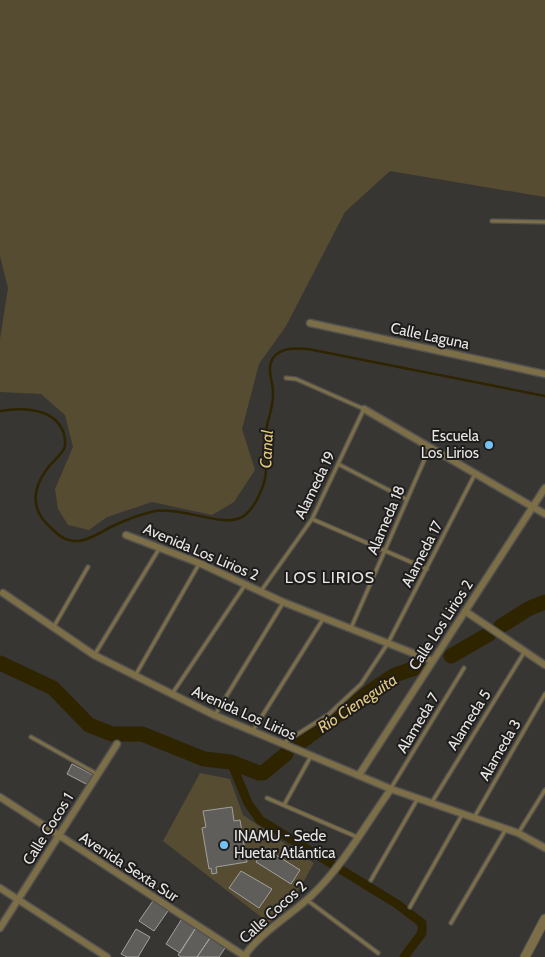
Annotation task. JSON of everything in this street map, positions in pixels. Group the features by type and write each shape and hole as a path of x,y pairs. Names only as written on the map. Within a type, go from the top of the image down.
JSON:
{"street":[{"name":"Calle Laguna","path":"310,323 545,374"},
{"path":"364,409 545,514"},
{"name":"Calle Los Lirios 2","path":"359,775 545,488"},
{"name":"Avenida Los Lirios 2","path":"126,535 199,563 283,602 433,661"},
{"name":"Avenida Los Lirios","path":"3,593 52,629 94,655 214,716 391,789 475,816 518,833 545,848"},
{"path":"465,610 545,665"},
{"name":"Calle Cocos 1","path":"0,928 117,744"},
{"name":"Calle Cocos 2","path":"244,957 307,900 334,870 391,789"},
{"name":"Avenida Sexta Sur","path":"0,796 244,957"},
{"path":"0,888 107,957"},
{"path":"525,957 545,919"}],"lane":[{"path":"492,221 545,222"},
{"path":"286,378 296,379 364,409"},
{"name":"Alameda 19","path":"261,591 312,520 364,409"},
{"name":"Alameda 18","path":"351,629 430,447"},
{"path":"338,464 406,499"},
{"name":"Alameda 17","path":"281,744 329,714 353,693 388,643 475,474"},
{"path":"312,520 427,569"},
{"path":"94,655 160,548"},
{"path":"135,677 199,563"},
{"path":"52,629 88,567"},
{"path":"171,694 246,584"},
{"path":"214,716 283,602"},
{"path":"251,732 323,618"},
{"name":"Alameda 5","path":"432,802 525,650"},
{"name":"Alameda 7","path":"391,789 464,668"},
{"name":"Alameda 3","path":"475,816 545,694"},
{"path":"31,737 98,774"},
{"path":"284,805 311,756"},
{"path":"518,833 545,790"},
{"path":"371,880 418,797"},
{"path":"267,798 358,837"},
{"path":"410,907 463,812"},
{"path":"451,922 506,829"},
{"path":"307,900 378,953"}],"shaded area":[{"path":"0,0 545,0 545,197 390,171 345,212 286,326 259,364 242,429 255,470 234,502 212,515 152,502 107,517 89,530 68,525 58,509 55,489 73,447 65,415 41,394 0,392 0,339 8,288 0,256"},
{"path":"200,773 230,779 243,815 314,863 289,907 269,923 163,841","holes":["232,807 234,821 240,821 247,862 216,867 217,873 212,874 211,868 209,868 202,828 206,827 203,811"]}],"building":[{"path":"72,764 93,775 88,785 67,774"},
{"name":"INAMU - Sede Huetar Atlántica","path":"232,807 234,821 240,820 247,862 216,867 217,873 212,874 211,868 209,869 202,828 206,827 203,811"},
{"path":"265,848 300,870 291,884 256,862"},
{"path":"241,871 272,889 259,908 229,888"},
{"path":"155,898 170,908 154,931 139,921"},
{"path":"183,917 197,926 180,953 166,944"},
{"path":"197,926 212,935 197,957 181,957 178,955"},
{"path":"136,929 150,937 138,957 127,957 121,954"},
{"path":"212,935 227,945 219,957 197,957"}],"waterway":[{"name":"Canal","path":"0,411 19,409 38,411 54,419 60,425 64,434 65,447 42,476 36,491 36,505 43,519 55,532 65,539 82,541 124,521 151,512 173,511 221,520 232,520 245,515 254,504 264,483 266,466 265,436 273,397 270,366 276,354 284,350 308,349 545,396"},
{"name":"Río Cieneguita","path":"501,626 528,609 545,602"},
{"name":"Río Cieneguita","path":"451,656 489,634"},
{"name":"Río Cieneguita","path":"0,663 53,688 89,725 112,734 142,734 204,759 231,762 259,773 263,773 286,754"},
{"name":"Río Cieneguita","path":"298,744 395,675 418,667"},
{"path":"231,762 248,803 260,820 397,904 422,923 422,933 404,957"}],"place":[{"name":"Escuela Los Lirios","path":"489,445"},
{"name":"INAMU - Sede Huetar Atlántica","path":"224,845"}],"district":[{"name":"LOS LIRIOS","path":"330,577"}]}
